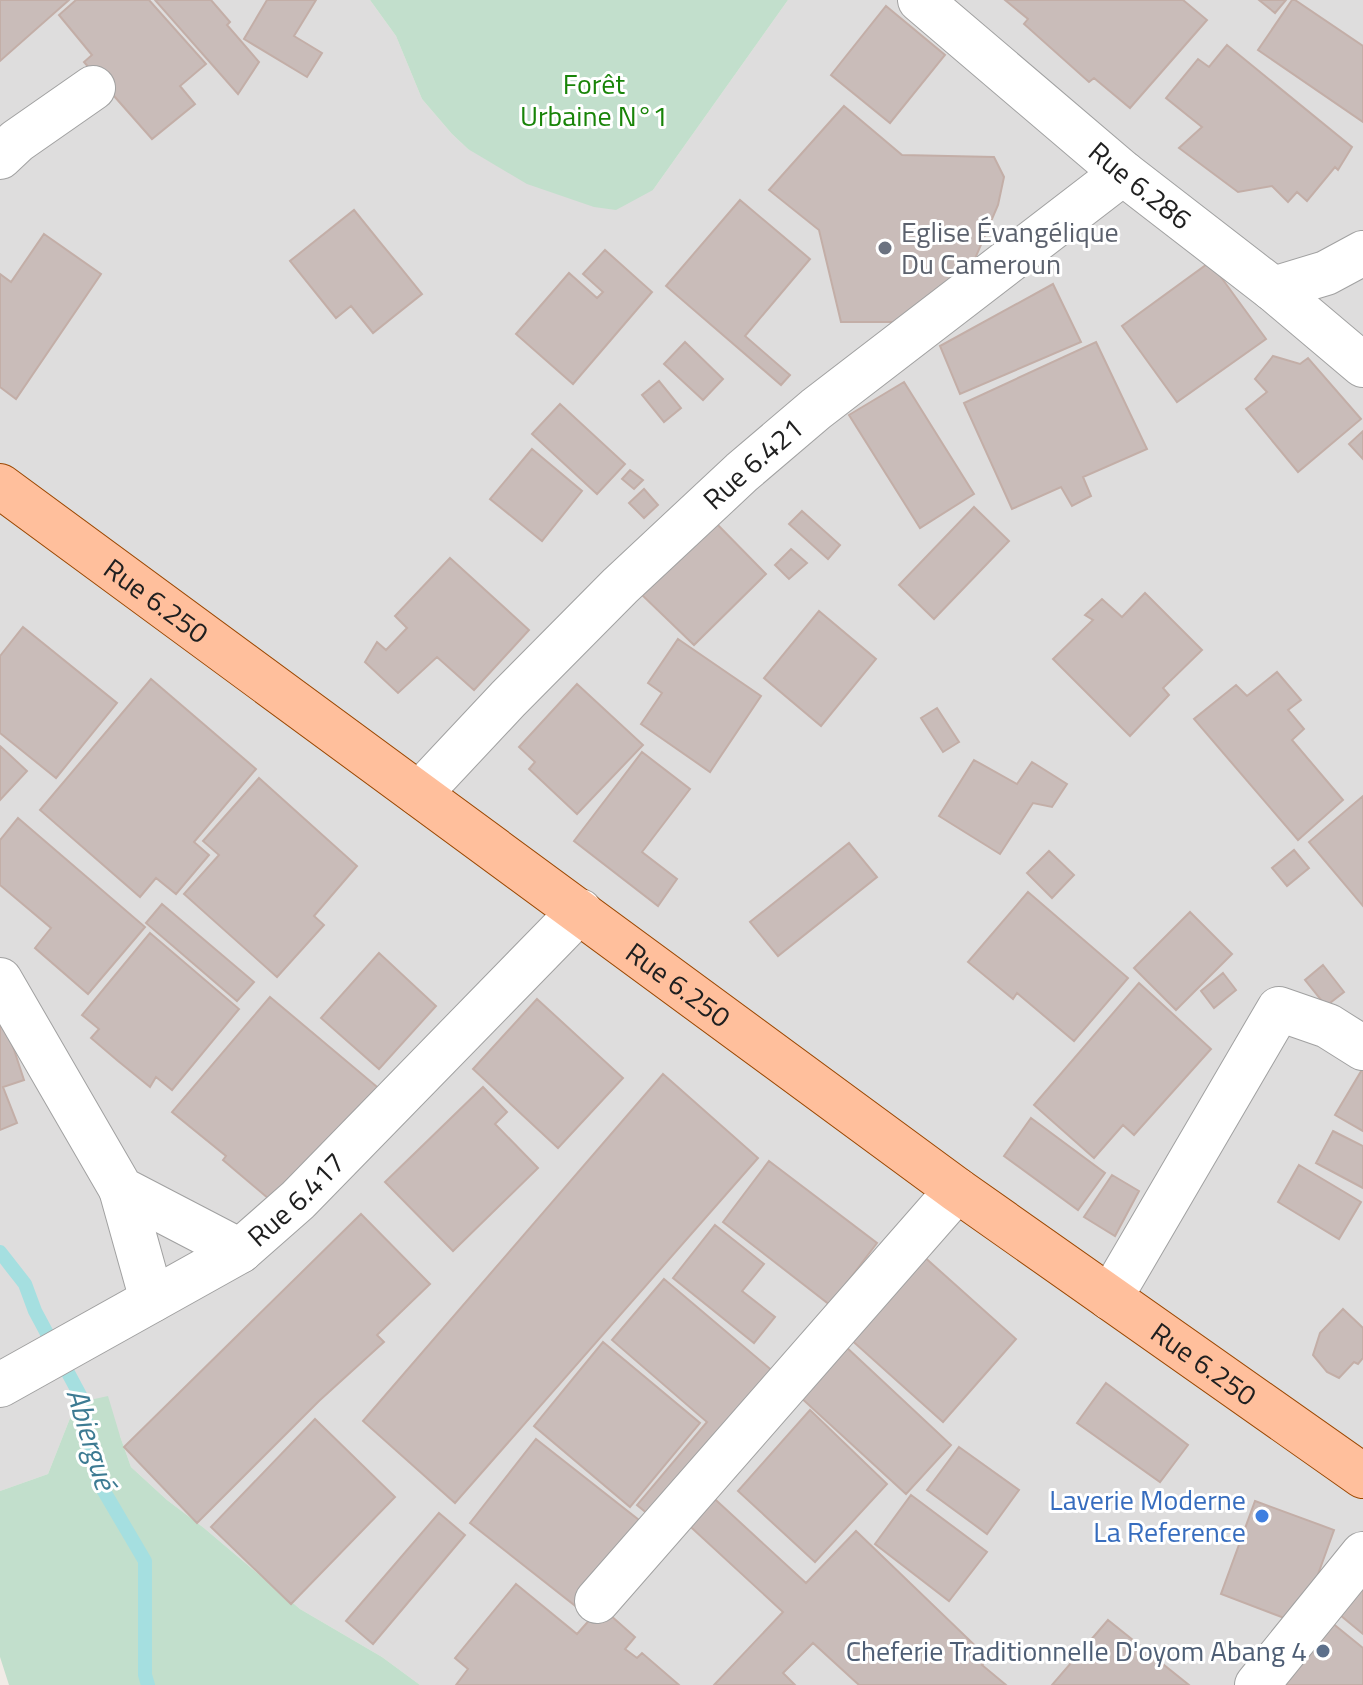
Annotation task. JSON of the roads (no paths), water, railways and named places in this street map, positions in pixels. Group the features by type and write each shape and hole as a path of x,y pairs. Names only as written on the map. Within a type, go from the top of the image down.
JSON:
{"main road":[{"name":"Rue 6.250","path":"0,486 957,1190 1363,1476"}],"street":[{"name":"Rue 6.286","path":"920,0 1123,173 1273,289 1363,365"},
{"path":"0,157 17,141 93,88"},
{"name":"Rue 6.421","path":"419,794 620,586 742,472 816,409 1123,173"},
{"path":"1273,289 1326,273 1363,253"},
{"name":"Rue 6.417","path":"121,1189 240,1251 298,1200 580,911"},
{"path":"0,980 121,1189 139,1307"},
{"path":"1110,1298 1279,1009 1328,1026 1363,1048"},
{"path":"597,1601 957,1190"},
{"path":"0,1385 240,1251"},
{"path":"1257,1685 1363,1554"}],"waterway":[{"name":"Abiergué","path":"0,1252 25,1284 35,1311 81,1397 98,1481 145,1561 145,1675 148,1685"}],"place":[{"name":"Eglise Évangélique Du Cameroun","path":"885,248"},
{"name":"Laverie Moderne La Reference","path":"1262,1516"},
{"name":"Cheferie Traditionnelle D'oyom Abang 4","path":"1323,1651"}],"park label":[{"name":"Forêt Urbaine N°1","path":"594,100"}]}
